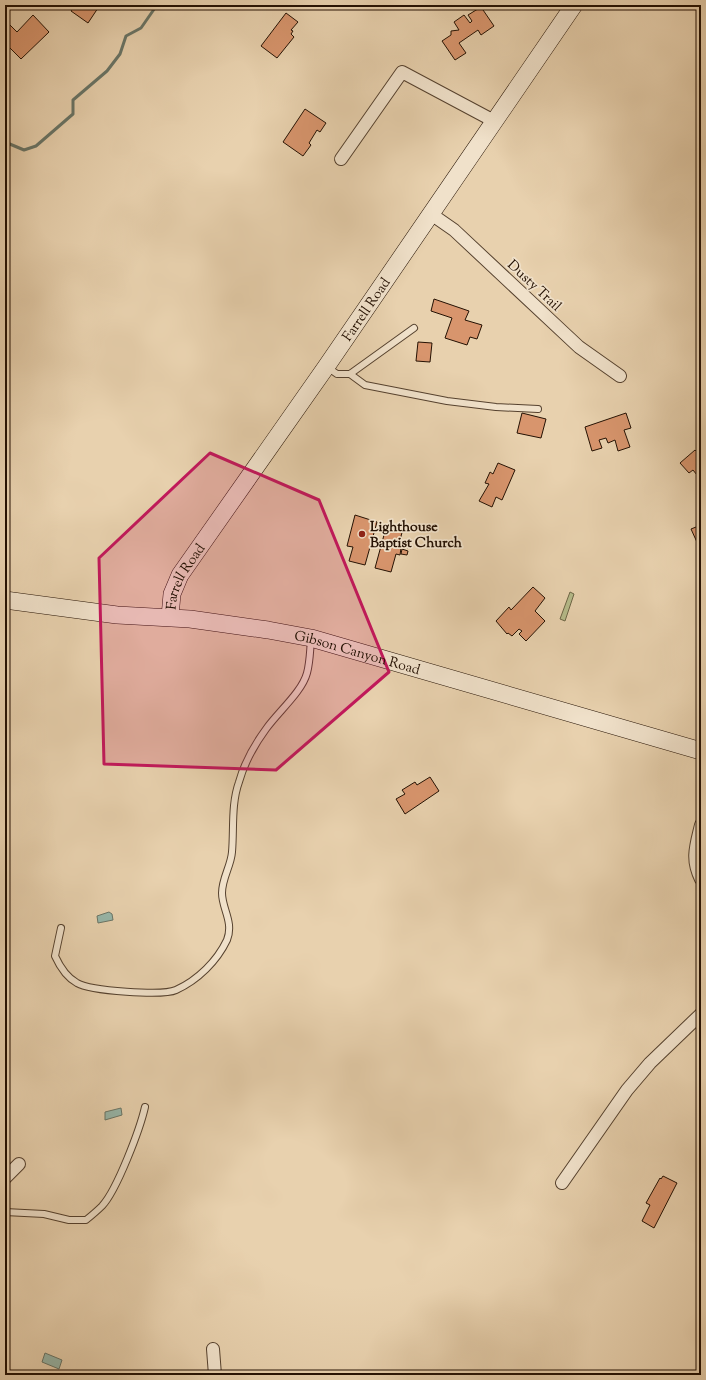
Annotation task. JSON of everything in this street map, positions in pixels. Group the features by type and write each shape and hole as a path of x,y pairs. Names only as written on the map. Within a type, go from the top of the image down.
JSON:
{"street":[{"name":"Farrell Road","path":"170,617 172,594 180,575 326,367 574,5"},
{"path":"341,159 402,72 494,121"},
{"name":"Dusty Trail","path":"431,214 454,230 579,347 620,376"},
{"name":"Gibson Canyon Road","path":"5,600 116,615 170,617 268,630 311,638 701,751"},
{"path":"701,825 695,850 695,868 701,879"},
{"path":"562,1183 627,1090 650,1063 701,1014"},
{"path":"5,1178 19,1164"},
{"path":"213,1349 215,1375"}],"lane":[{"path":"326,367 337,374 350,374 414,328"},
{"path":"350,374 365,385 447,401 538,409"},
{"path":"61,928 55,956 62,970 78,984 110,990 133,992 175,991 202,973 218,955 228,938 230,921 222,895 223,883 232,853 234,800 239,782 266,729 300,687 307,674 311,638"},
{"path":"5,1212 44,1214 69,1220 86,1220 103,1206 115,1185 142,1122 145,1107"}],"highlighted area":[{"path":"210,453 319,500 389,672 276,770 104,764 99,558"}],"green space":[{"path":"570,592 574,594 565,621 560,619"}],"shaded area":[{"path":"109,912 112,914 113,920 98,923 97,916"},
{"path":"121,1108 122,1115 105,1120 105,1112"},
{"path":"45,1353 62,1360 59,1369 42,1362"}],"building":[{"path":"75,5 100,5 88,23 71,11"},
{"path":"481,7 494,26 481,35 478,30 459,43 466,53 455,60 442,41 451,35 451,31 459,30 454,22 464,15 470,23 472,21 468,15"},
{"path":"286,13 298,22 291,30 293,31 291,34 294,37 277,58 261,46"},
{"path":"33,15 49,32 21,59 5,43 5,31 10,25 17,32"},
{"path":"305,109 326,123 320,132 317,130 309,143 311,145 303,156 283,142"},
{"path":"434,299 469,311 465,320 482,325 477,339 470,337 467,345 445,338 452,318 431,311"},
{"path":"418,342 432,343 430,362 416,361"},
{"path":"522,413 546,419 541,438 517,433"},
{"path":"626,413 631,428 624,430 630,447 618,451 615,440 608,443 606,438 599,440 602,448 592,451 585,427"},
{"path":"701,445 701,480 693,470 689,473 680,463 695,450 697,452 699,451 697,448"},
{"path":"498,463 515,470 502,500 496,497 492,507 479,501 489,484 485,483 490,472 493,474"},
{"name":"Lighthouse Baptist Church","path":"355,515 377,522 365,565 349,561 353,547 347,546"},
{"path":"387,524 403,529 398,547 401,548 400,555 396,554 391,572 375,568"},
{"path":"701,525 701,551 691,529"},
{"path":"404,542 410,543 408,548 402,546"},
{"path":"402,549 408,551 407,555 401,554"},
{"path":"533,587 545,598 535,611 545,621 526,641 519,634 522,631 519,629 512,636 508,633 507,634 496,621 509,607 511,610"},
{"path":"430,777 439,791 405,814 396,799 405,794 402,790 415,782 417,785"},
{"path":"663,1176 677,1183 654,1228 642,1221 650,1205 646,1203 660,1178 661,1179"}],"waterway":[{"path":"5,142 24,150 36,146 73,114 73,100 107,71 120,54 126,36 141,28 157,5"}],"place":[{"name":"Lighthouse Baptist Church","path":"362,534"}]}
